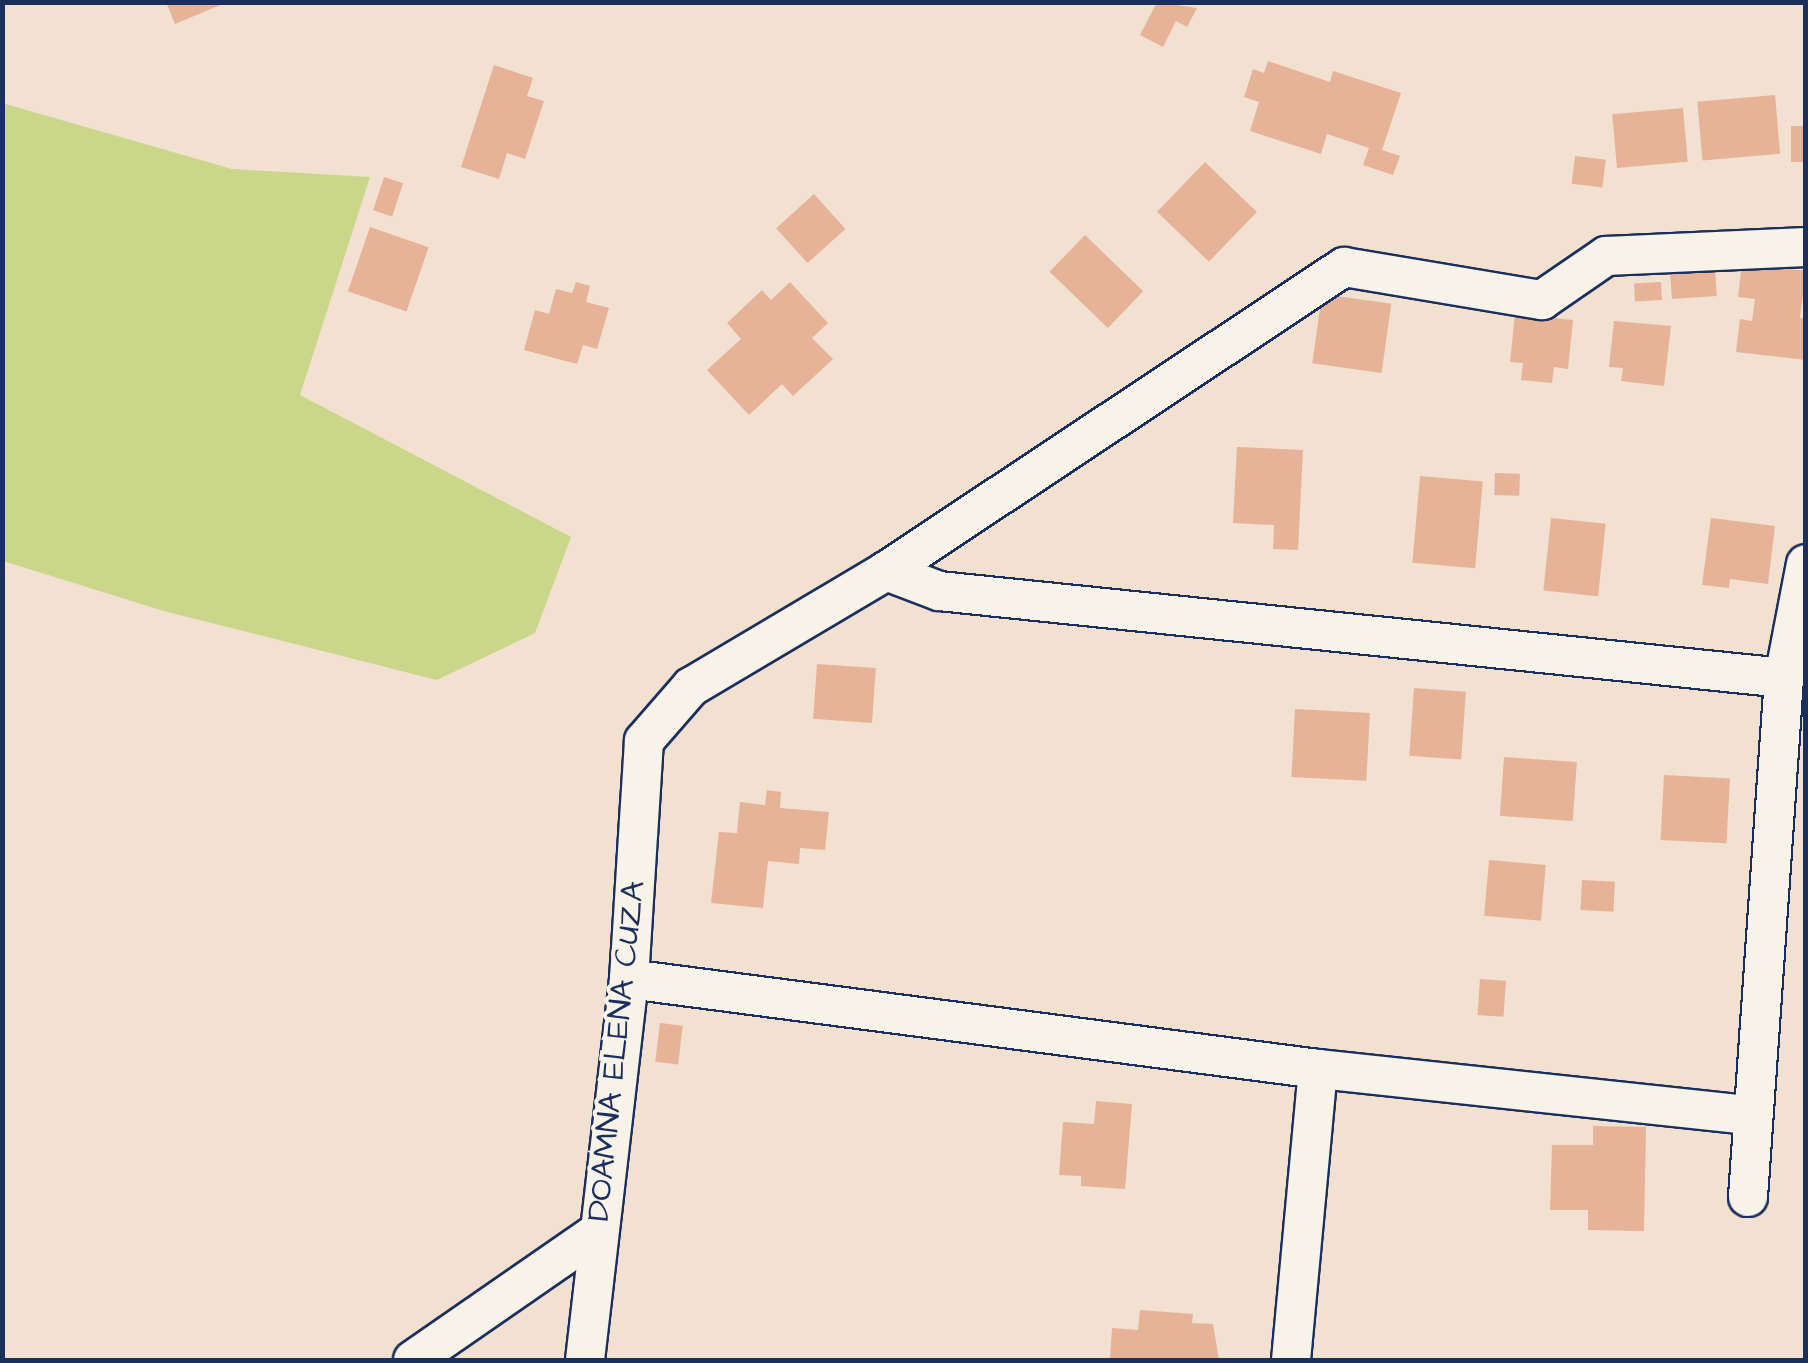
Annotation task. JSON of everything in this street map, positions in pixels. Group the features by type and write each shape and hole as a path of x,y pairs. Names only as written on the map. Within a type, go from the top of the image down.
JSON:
{"street":[{"path":"886,571 1344,267 1542,300 1606,256 1806,247"},
{"path":"1748,1198 1750,1115 1784,678 1806,564"},
{"path":"886,571 939,590 1784,678"},
{"name":"DOAMNA ELENA CUZA","path":"584,1360 629,979 644,741 691,687 886,571"},
{"path":"629,979 1318,1069 1750,1115"},
{"path":"1290,1360 1318,1069"},
{"path":"413,1360 598,1232"}],"green space":[{"path":"2,103 232,169 370,177 300,395 571,537 535,633 437,680 164,611 3,561"}],"building":[{"path":"166,2 225,2 225,3 175,24"},
{"path":"1157,2 1197,8 1187,27 1176,21 1163,47 1140,35"},
{"path":"1268,61 1330,82 1333,71 1401,93 1382,150 1400,156 1393,175 1363,165 1369,148 1327,134 1321,154 1250,131 1259,102 1244,97 1253,69 1264,73"},
{"path":"494,65 533,78 527,96 544,101 525,159 507,153 499,179 461,167"},
{"path":"1775,95 1780,154 1702,161 1697,102"},
{"path":"1683,108 1688,162 1617,168 1612,114"},
{"path":"1791,126 1806,126 1806,162 1791,162"},
{"path":"1575,156 1606,160 1602,188 1572,184"},
{"path":"1205,162 1257,212 1209,262 1157,212"},
{"path":"384,177 403,183 392,216 373,210"},
{"path":"814,194 845,229 808,263 776,228"},
{"path":"370,227 429,247 406,311 348,291"},
{"path":"1085,235 1143,291 1108,328 1050,272"},
{"path":"1742,263 1806,271 1800,318 1806,318 1806,360 1736,352 1740,319 1752,321 1755,299 1738,297"},
{"path":"1715,270 1717,296 1672,299 1670,273"},
{"path":"576,282 590,286 586,302 609,308 597,349 583,345 577,364 524,350 535,310 549,314 556,289 572,293"},
{"path":"790,282 828,323 812,338 833,359 793,396 782,384 749,415 707,370 741,339 727,323 762,290 771,300"},
{"path":"1661,282 1662,300 1635,301 1634,283"},
{"path":"1322,294 1391,304 1382,373 1312,363"},
{"path":"1515,314 1573,320 1568,369 1554,367 1552,383 1521,380 1523,363 1510,362"},
{"path":"1614,321 1671,326 1664,386 1621,381 1623,368 1609,367"},
{"path":"1237,447 1303,450 1298,550 1273,549 1274,525 1233,523"},
{"path":"1495,473 1520,474 1519,496 1494,495"},
{"path":"1420,476 1483,481 1475,568 1412,563"},
{"path":"1551,518 1606,524 1598,596 1543,591"},
{"path":"1711,518 1775,526 1768,584 1730,579 1729,588 1702,585"},
{"path":"817,664 876,668 872,723 813,719"},
{"path":"1414,688 1466,692 1461,759 1409,756"},
{"path":"1295,709 1370,713 1366,781 1291,777"},
{"path":"1504,757 1577,762 1573,821 1500,816"},
{"path":"1664,775 1730,778 1727,843 1661,840"},
{"path":"767,790 781,792 780,808 829,812 825,850 800,848 799,864 768,861 763,908 711,903 719,832 737,833 740,802 765,805"},
{"path":"1489,860 1546,865 1541,921 1484,916"},
{"path":"1582,880 1615,882 1613,912 1580,910"},
{"path":"1480,979 1506,981 1503,1017 1477,1015"},
{"path":"660,1023 683,1026 678,1065 655,1062"},
{"path":"1096,1101 1132,1104 1125,1189 1081,1186 1081,1176 1059,1175 1063,1122 1094,1124"},
{"path":"1593,1126 1646,1127 1644,1231 1588,1230 1588,1210 1550,1210 1552,1145 1593,1145"},
{"path":"1140,1310 1193,1314 1192,1323 1213,1324 1219,1360 1110,1360 1112,1328 1138,1330"}]}
